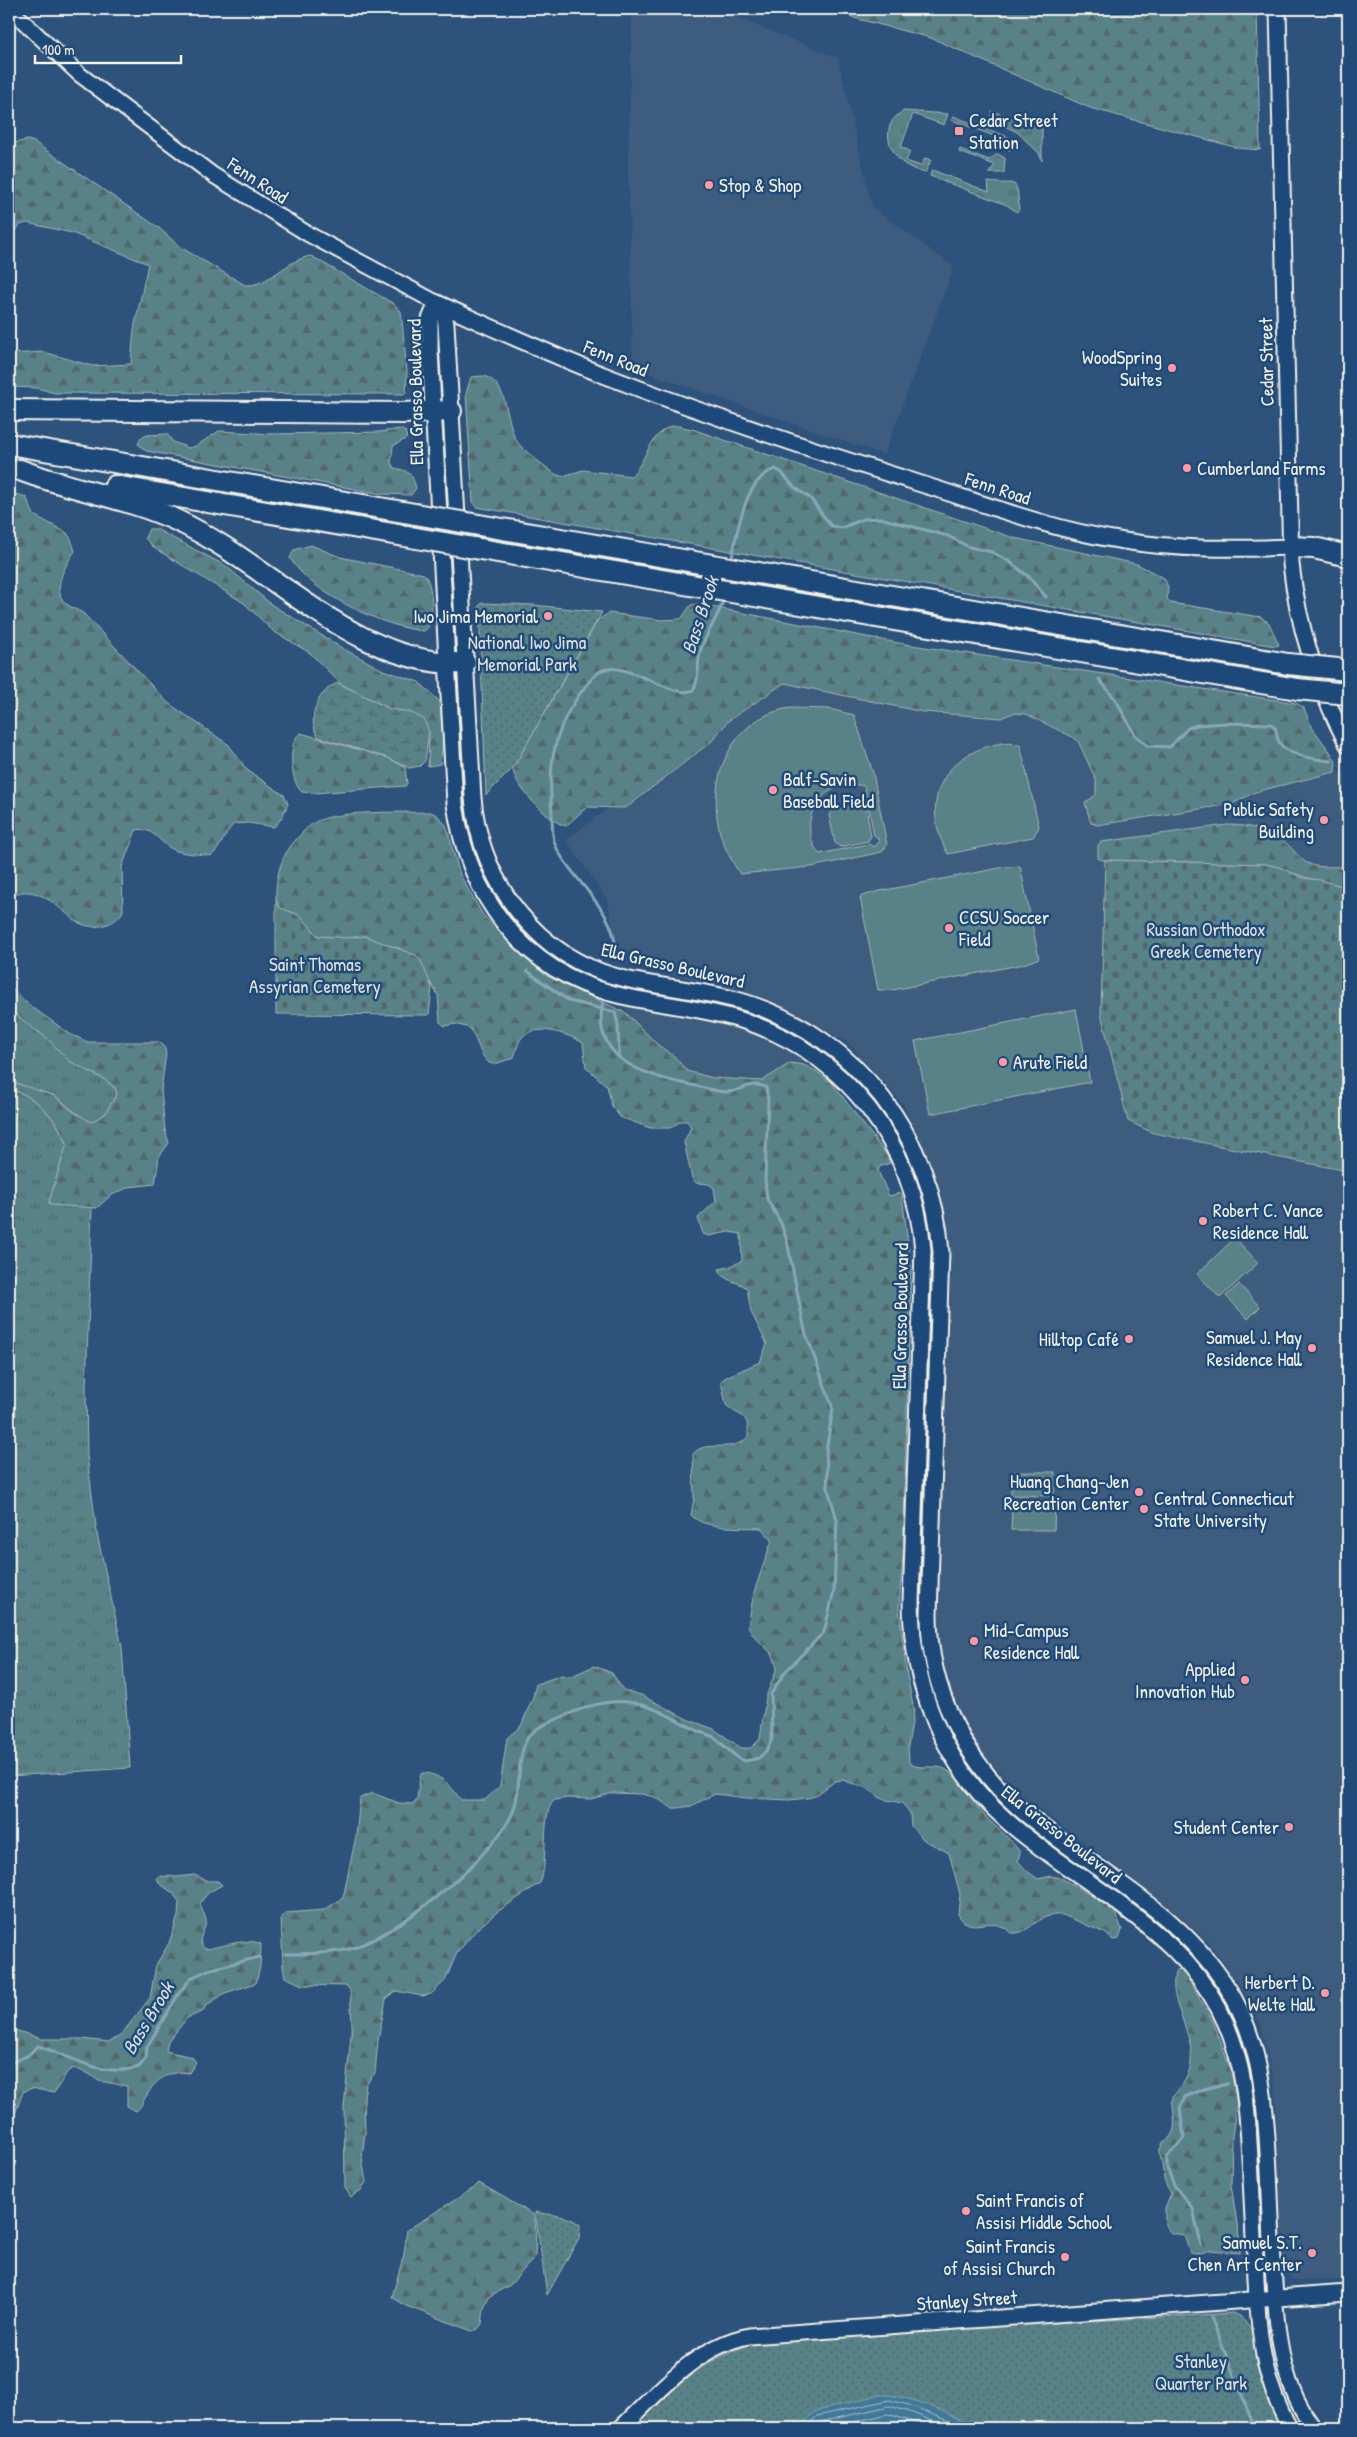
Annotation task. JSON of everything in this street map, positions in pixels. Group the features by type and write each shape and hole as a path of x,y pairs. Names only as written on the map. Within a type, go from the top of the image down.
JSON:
{"highway":[{"path":"9,410 442,411"},
{"path":"9,444 1288,664 1348,670"},
{"path":"14,469 67,486 134,503 179,521 222,544 356,633 414,657 456,663"},
{"path":"14,469 1297,689 1348,694"},
{"path":"1290,548 1314,548 1348,556"}],"main road":[{"name":"Cedar Street","path":"1278,9 1292,580 1300,622 1311,660 1330,708 1348,745"},
{"name":"Ella Grasso Boulevard","path":"437,303 429,322 442,411 456,663 455,804 460,834 470,867 485,896 506,926 535,955 562,973 606,992 752,1023 782,1036 812,1054 839,1075 860,1098 885,1132 900,1160 915,1202 923,1257 911,1603 912,1641 919,1680 940,1735 956,1762 975,1788 1010,1824 1157,1932 1190,1966 1216,2004 1235,2048 1243,2075 1248,2110 1257,2299"},
{"name":"Fenn Road","path":"437,303 585,368 661,397 1026,519 1099,537 1148,544 1237,549 1290,548"},
{"name":"Ella Grasso Boulevard","path":"456,663 473,804 486,856 498,883 522,917 546,941 572,958 613,976 753,1005 787,1019 818,1036 846,1058 876,1088 895,1114 914,1146 931,1193 941,1252 929,1608 930,1639 936,1671 954,1723 968,1749 988,1775 1022,1810 1168,1918 1200,1950 1232,1995 1250,2034 1260,2070 1265,2106 1275,2297"},
{"path":"562,973 572,958"},
{"path":"674,1006 677,988"},
{"path":"1106,1894 1117,1880"},
{"name":"Stanley Street","path":"621,2428 694,2362 725,2343 745,2337 790,2332 1100,2312 1275,2297 1348,2293"}],"street":[{"name":"Fenn Road","path":"10,9 79,74 213,175 308,234 437,303"},
{"path":"1275,2297 1278,2338 1285,2369 1298,2403 1314,2428"},
{"path":"1257,2299 1265,2368 1273,2394 1290,2428"}],"shaded area":[{"path":"632,9 716,9 838,58 872,207 954,267 884,455 633,368 628,164"},
{"name":"Central Connecticut State University","path":"784,683 923,712 1001,718 1013,713 1026,714 1079,743 1096,780 1096,795 1232,804 1248,794 1273,787 1344,771 1348,777 1348,868 1311,865 1300,858 1284,841 1246,825 1227,825 1101,842 1101,860 1105,860 1128,1121 1153,1134 1348,1171 1348,2280 1293,2281 1283,2270 1275,2087 1260,2023 1239,1984 1208,1942 1171,1909 1021,1795 980,1751 952,1700 938,1636 938,1583 951,1264 941,1190 903,1104 848,1043 794,1012 745,992 619,962 607,899 566,840 611,806 624,808 644,796 712,741 728,721"},
{"path":"625,1004 697,1015 754,1030 799,1053 804,1065 790,1063 784,1065 762,1081 713,1078 687,1071 674,1056 634,1023 626,1013"}],"green space":[{"path":"839,9 1257,9 1260,150 1238,148 1090,108 931,38 854,18"},
{"path":"904,111 948,114 944,125 913,114 901,147 910,151 906,161 921,166 925,158 931,160 925,173 903,163 893,151 890,143 888,136 892,122"},
{"path":"992,111 1020,121 1042,123 1042,161 1039,153 1017,132 990,119"},
{"path":"953,116 1008,137 1014,144 1013,148 1010,150 996,144 994,136 952,120"},
{"path":"28,140 34,142 159,228 180,247 245,285 262,282 294,262 311,256 394,304 401,311 407,372 406,392 403,394 55,393 37,388 9,387 9,354 44,352 92,366 131,364 134,329 148,264 72,233 27,223 20,225 9,239 9,144"},
{"path":"960,149 989,160 998,154 1005,158 1004,173 989,173 995,165 959,152"},
{"path":"932,170 989,192 988,182 1014,184 1017,191 1019,210 1017,212 1007,205 930,176"},
{"path":"484,376 492,380 503,396 518,443 557,475 563,476 583,470 631,476 636,471 654,440 665,429 678,426 692,429 1014,538 1137,564 1164,578 1168,587 1167,599 1171,603 1261,617 1269,623 1279,645 1275,646 477,507 473,502 466,394 471,377"},
{"path":"400,429 406,432 407,438 393,446 391,463 394,468 403,470 413,479 416,488 411,495 382,494 146,451 138,444 141,438 147,435 167,434 173,442 189,448 196,446 219,431 272,434 380,432"},
{"path":"9,492 26,497 34,515 67,533 71,539 75,551 64,569 59,591 65,603 83,613 168,703 229,745 247,770 284,795 288,804 281,819 274,827 248,823 234,824 211,856 176,851 147,830 136,830 122,867 123,911 114,921 102,926 88,926 76,921 45,897 38,894 21,892 9,898"},
{"path":"149,529 156,529 226,566 272,605 342,648 383,670 419,682 440,702 443,744 440,764 428,766 429,732 409,712 390,709 341,684 310,653 273,631 244,603 154,548 145,538"},
{"path":"311,545 340,557 424,574 429,586 432,604 432,613 428,627 424,631 389,623 370,616 331,596 314,584 290,558 294,550"},
{"name":"National Iwo Jima Memorial Park","path":"482,603 533,605 602,612 513,768 486,795 479,606"},
{"path":"697,604 898,643 1296,703 1304,708 1311,726 1331,753 1336,762 1335,772 1255,792 1232,804 1097,825 1091,823 1085,803 1096,795 1096,780 1079,743 1074,738 1026,714 1013,713 1001,718 923,712 784,683 728,721 712,741 630,805 624,808 587,807 566,826 551,818 525,793 514,775 513,768 598,620 609,613 661,620 681,619 691,605"},
{"path":"338,683 390,709 409,712 424,719 429,732 425,761 420,766 409,768 388,758 318,737 313,722 316,706 325,692"},
{"name":"Balf-Savin Baseball Field","path":"790,708 829,709 854,715 873,773 887,845 882,852 811,867 740,874 726,849 720,833 717,792 720,772 738,737 752,724 769,714","holes":["853,784 864,786 874,835 878,838 879,843 874,847 868,844 819,854 810,830 810,819 814,808 820,799 840,787"]},
{"path":"301,733 388,758 405,767 407,784 405,786 314,793 302,792 295,780 292,762 294,744"},
{"path":"1003,743 1020,744 1039,827 1033,837 948,854 939,834 936,815 937,798 942,782 952,768 965,757 982,748"},
{"name":"Balf-Savin Baseball Field","path":"860,805 866,808 871,836 868,841 840,847 835,843 829,815 832,810"},
{"path":"431,812 437,815 446,825 460,875 483,915 545,975 626,1013 657,1044 674,1056 687,1071 713,1078 762,1081 790,1063 804,1065 816,1071 832,1083 886,1154 890,1163 879,1167 878,1171 889,1196 900,1193 902,1195 911,1267 903,1556 899,1607 907,1675 914,1711 908,1746 909,1762 920,1767 945,1769 951,1773 962,1784 985,1816 1020,1852 1018,1861 1027,1871 1038,1879 1051,1876 1061,1878 1102,1902 1115,1912 1122,1930 1119,1939 1113,1940 1105,1933 1063,1915 1046,1917 1018,1933 1011,1933 995,1924 975,1925 963,1921 958,1914 960,1894 949,1853 924,1840 911,1826 910,1813 902,1803 882,1799 867,1788 842,1780 835,1781 815,1796 808,1798 789,1800 715,1794 691,1806 678,1808 672,1808 655,1797 641,1794 613,1793 591,1799 568,1798 555,1800 550,1805 546,1825 543,1875 540,1883 497,1912 476,1930 457,1953 445,1981 431,1994 422,1996 396,1991 386,1999 378,2040 375,2073 366,2084 364,2097 365,2132 362,2158 366,2182 361,2190 351,2197 345,2188 344,2107 352,2025 350,1990 346,1986 302,1985 285,1977 281,1917 285,1913 324,1910 343,1898 356,1836 360,1798 372,1793 399,1803 412,1804 417,1799 422,1773 440,1778 449,1785 461,1800 485,1800 500,1786 507,1738 521,1726 533,1697 536,1684 562,1675 572,1676 594,1666 612,1673 623,1690 641,1695 689,1720 714,1729 741,1748 751,1748 760,1739 766,1697 777,1668 773,1655 753,1635 748,1626 754,1592 772,1540 761,1528 714,1525 697,1520 691,1515 694,1499 693,1454 698,1449 705,1447 734,1445 748,1437 747,1423 743,1416 726,1405 721,1381 760,1362 767,1344 751,1312 747,1288 724,1277 719,1269 742,1261 741,1234 728,1232 709,1236 703,1234 698,1218 716,1201 714,1188 709,1184 696,1183 692,1178 684,1142 691,1127 687,1121 681,1121 670,1128 650,1128 620,1117 612,1106 607,1086 586,1067 583,1043 560,1033 541,1030 525,1034 520,1040 513,1059 495,1064 489,1063 482,1055 470,1028 455,1024 445,1026 440,1022 438,995 422,969 421,962 399,948 383,945 365,936 348,938 318,936 295,913 285,911 277,905 276,885 283,859 295,841 312,824 322,819 351,814"},
{"path":"1227,825 1249,827 1270,833 1287,844 1309,864 1348,868 1345,884 1320,882 1265,864 1102,860 1098,858 1098,845 1101,842"},
{"name":"Russian Orthodox Greek Cemetery","path":"1105,860 1265,864 1279,867 1303,878 1342,886 1348,875 1348,1171 1153,1133 1128,1121 1101,1014"},
{"name":"CCSU Soccer Field","path":"1020,866 1039,958 1024,964 893,990 878,990 860,897 875,892 1005,867"},
{"name":"Saint Thomas Assyrian Cemetery","path":"276,899 279,907 301,916 318,936 348,938 365,936 415,955 420,959 432,987 429,1015 276,1014"},
{"path":"9,986 29,1005 70,1034 88,1042 159,1042 164,1046 166,1053 161,1091 165,1130 169,1143 159,1157 155,1184 129,1187 110,1196 97,1208 51,1205 49,1202 67,1143 57,1125 44,1109 37,1102 9,1089 9,1081 55,1096 71,1110 91,1122 105,1114 117,1094 115,1088 104,1079 69,1061 48,1039 9,1010"},
{"name":"Arute Field","path":"1076,1009 1090,1082 930,1114 915,1041"},
{"path":"9,1010 48,1039 69,1061 104,1079 115,1088 117,1094 109,1108 98,1120 88,1122 55,1096 9,1081"},
{"path":"9,1089 37,1102 51,1117 67,1144 49,1202 51,1205 92,1207 86,1389 87,1456 97,1534 122,1647 130,1768 9,1776"},
{"path":"1235,1238 1258,1263 1220,1298 1197,1274"},
{"path":"1239,1284 1260,1307 1248,1319 1226,1296"},
{"path":"1011,1472 1055,1472 1054,1496 1011,1495"},
{"path":"1012,1506 1055,1506 1054,1530 1011,1530"},
{"path":"194,1875 208,1881 218,1881 222,1885 208,1893 200,1903 206,1919 201,1936 202,1946 205,1949 241,1942 261,1944 260,1967 256,1983 225,1993 207,2005 202,2012 187,2018 168,2042 166,2051 192,2057 196,2062 189,2073 170,2074 159,2080 136,2111 127,2106 127,2086 99,2081 89,2074 74,2068 68,2071 54,2093 32,2088 23,2092 13,2119 9,2122 9,2028 42,2039 82,2039 108,2042 120,2036 150,1998 156,1965 169,1943 178,1916 179,1902 173,1893 160,1884 157,1878 160,1876"},
{"path":"1182,1969 1213,2021 1231,2070 1237,2104 1232,2136 1231,2185 1241,2249 1239,2253 1211,2250 1198,2254 1190,2253 1184,2235 1171,2233 1165,2225 1165,2208 1171,2193 1165,2182 1159,2152 1163,2142 1172,2134 1174,2128 1173,2096 1186,2079 1191,2063 1187,2031 1176,2001 1174,1985 1176,1970"},
{"path":"479,2183 534,2215 536,2231 535,2257 510,2285 490,2296 484,2308 482,2324 478,2329 472,2331 406,2306 392,2297 404,2254 407,2230"},
{"path":"535,2212 565,2217 580,2225 579,2238 547,2295"},
{"name":"Stanley Quarter Park","path":"1233,2313 1242,2317 1252,2330 1263,2385 1283,2428 631,2428 688,2377 719,2358 756,2343 927,2330"}],"water":[{"path":"878,2395 917,2401 978,2428 799,2428 814,2412"}],"waterway":[{"name":"Bass Brook","path":"731,562 739,522 749,495 756,483 765,474 776,469 794,487 810,498 831,526 842,528 863,519 880,518 948,536 969,547 992,552 1010,562 1029,577 1046,597"},
{"name":"Bass Brook","path":"614,956 615,941 611,926 593,898 571,871 554,841 551,783 557,739 569,711 584,688 599,672 609,669 621,670 673,690 684,692 693,690 697,682 700,652 724,598"},
{"name":"Bass Brook","path":"1099,679 1116,700 1135,735 1148,746 1170,747 1188,728 1197,725 1226,723 1271,724 1276,730 1279,742 1289,751 1303,756 1331,761"},
{"path":"527,971 569,1001 615,1012 618,1025 619,1055"},
{"path":"285,1954 332,1952 356,1947 376,1938 397,1925 441,1893 481,1856 497,1838 509,1820 518,1792 522,1753 530,1734 543,1725 579,1710 598,1704 614,1702 644,1705 714,1737 738,1758 745,1761 759,1758 767,1750 772,1739 771,1694 785,1672 824,1632 834,1591 837,1520 828,1489 826,1451 833,1409 805,1331 787,1241 781,1223 767,1199 765,1180 768,1100 766,1087 755,1085 725,1092 674,1081 640,1070 625,1062 613,1051 605,1038 601,1022 603,1002"},
{"name":"Bass Brook","path":"9,2060 11,2063 27,2056 38,2046 87,2065 100,2068 125,2070 139,2067 146,2058 147,2047 179,1993 191,1978 208,1970 259,1957"},
{"path":"1201,2245 1193,2209 1174,2185 1167,2168 1167,2157 1184,2138 1180,2108 1185,2097 1204,2089 1227,2083"},
{"path":"1211,2317 1255,2428"}],"place":[{"name":"Cedar Street Station","path":"959,131"},
{"name":"Stop & Shop","path":"709,185"},
{"name":"WoodSpring Suites","path":"1172,368"},
{"name":"Cumberland Farms","path":"1187,468"},
{"name":"Iwo Jima Memorial","path":"548,616"},
{"name":"Balf-Savin Baseball Field","path":"773,790"},
{"name":"Public Safety Building","path":"1324,820"},
{"name":"CCSU Soccer Field","path":"949,928"},
{"name":"Arute Field","path":"1003,1062"},
{"name":"Robert C. Vance Residence Hall","path":"1203,1221"},
{"name":"Hilltop Café","path":"1129,1339"},
{"name":"Samuel J. May Residence Hall","path":"1312,1348"},
{"name":"Huang Chang-Jen Recreation Center","path":"1139,1492"},
{"name":"Central Connecticut State University","path":"1144,1509"},
{"name":"Mid-Campus Residence Hall","path":"974,1641"},
{"name":"Applied Innovation Hub","path":"1245,1680"},
{"name":"Student Center","path":"1289,1827"},
{"name":"Herbert D. Welte Hall","path":"1325,1993"},
{"name":"Saint Francis of Assisi Middle School","path":"966,2211"},
{"name":"Samuel S.T. Chen Art Center","path":"1312,2253"},
{"name":"Saint Francis of Assisi Church","path":"1065,2257"}]}
